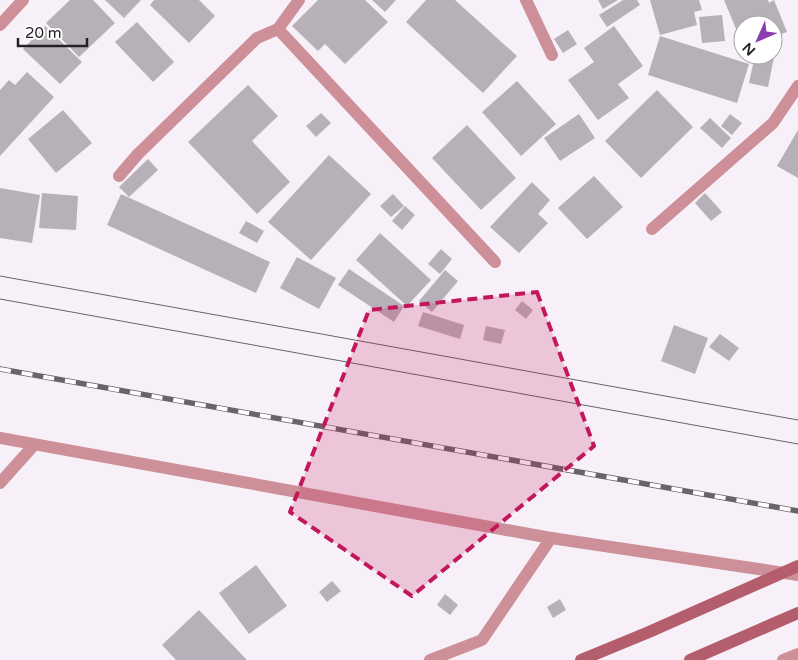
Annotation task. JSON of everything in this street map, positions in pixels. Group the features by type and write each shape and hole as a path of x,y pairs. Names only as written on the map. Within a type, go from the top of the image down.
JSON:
{"main road":[{"path":"581,660 798,566"},
{"path":"690,660 798,613"}],"street":[{"path":"0,25 23,0"},
{"path":"120,176 138,154 257,38 278,29 299,0"},
{"path":"526,0 552,55"},
{"path":"278,29 495,262"},
{"path":"652,229 773,123 798,86"},
{"path":"0,438 551,538 798,575"},
{"path":"0,483 34,445"},
{"path":"430,660 482,640 551,538"},
{"path":"783,660 798,654"}],"highlighted area":[{"path":"537,292 594,446 412,596 290,512 369,310"}],"building":[{"path":"70,0 93,0 115,23 79,57 46,23"},
{"path":"105,0 141,0 124,18"},
{"path":"154,0 199,0 215,16 189,43 150,5"},
{"path":"318,0 365,0 388,22 345,64 325,44 318,51 292,26"},
{"path":"372,0 396,0 385,12"},
{"path":"426,0 455,0 517,56 483,93 406,22"},
{"path":"598,0 618,0 603,9"},
{"path":"623,0 637,0 640,5 607,27 599,15"},
{"path":"650,0 699,0 702,10 694,12 697,25 660,35"},
{"path":"724,0 768,0 769,3 774,0 780,15 733,15 733,22"},
{"path":"722,15 725,41 702,43 699,17"},
{"path":"137,22 174,62 153,82 115,42"},
{"path":"783,22 787,32 783,33"},
{"path":"45,26 82,62 60,84 23,49"},
{"path":"614,26 643,66 618,84 629,98 598,120 568,80 594,62 584,48"},
{"path":"568,30 577,44 563,53 554,39"},
{"path":"660,36 733,59 733,65 749,65 737,103 648,75"},
{"path":"753,65 772,65 768,87 749,83"},
{"path":"27,72 54,97 0,156 0,90 9,80 15,85"},
{"path":"517,81 556,124 521,156 482,112"},
{"path":"248,85 278,116 252,141 290,182 257,214 188,142"},
{"path":"657,90 693,127 641,178 605,141"},
{"path":"63,110 92,143 56,173 28,139"},
{"path":"321,113 331,123 316,137 306,126"},
{"path":"579,114 595,138 560,161 544,138"},
{"path":"730,114 742,123 732,135 721,126"},
{"path":"710,118 731,138 722,148 700,128"},
{"path":"467,125 516,178 481,210 432,158"},
{"path":"798,130 798,178 777,166"},
{"path":"329,155 371,194 311,260 268,222"},
{"path":"148,159 158,170 129,197 119,187"},
{"path":"594,176 623,207 587,239 558,208"},
{"path":"532,182 550,200 538,214 548,223 519,253 490,227"},
{"path":"0,188 40,195 32,243 0,238"},
{"path":"42,193 78,196 76,230 39,228"},
{"path":"705,193 722,212 711,221 695,203"},
{"path":"121,194 270,262 256,293 107,225"},
{"path":"393,194 404,206 391,217 380,206"},
{"path":"405,206 415,215 402,230 392,221"},
{"path":"246,221 264,231 257,243 239,233"},
{"path":"380,233 431,280 407,306 356,260"},
{"path":"441,249 452,259 440,274 428,264"},
{"path":"297,257 336,278 319,309 280,288"},
{"path":"349,269 404,306 394,322 338,285"},
{"path":"445,270 458,281 432,312 419,301"},
{"path":"522,301 533,310 526,319 515,310"},
{"path":"423,312 464,325 460,339 418,326"},
{"path":"674,325 708,338 695,374 661,361"},
{"path":"486,326 505,330 501,344 483,340"},
{"path":"720,334 739,348 729,361 709,347"},
{"path":"256,565 287,606 249,634 219,593"},
{"path":"332,581 341,591 327,602 319,592"},
{"path":"445,594 458,605 450,615 437,605"},
{"path":"560,599 566,610 553,618 547,607"},
{"path":"199,610 247,660 176,660 162,645"}],"tram line":[{"path":"0,276 798,420"},
{"path":"0,299 798,444"}],"railway":[{"path":"0,369 798,511"}]}
